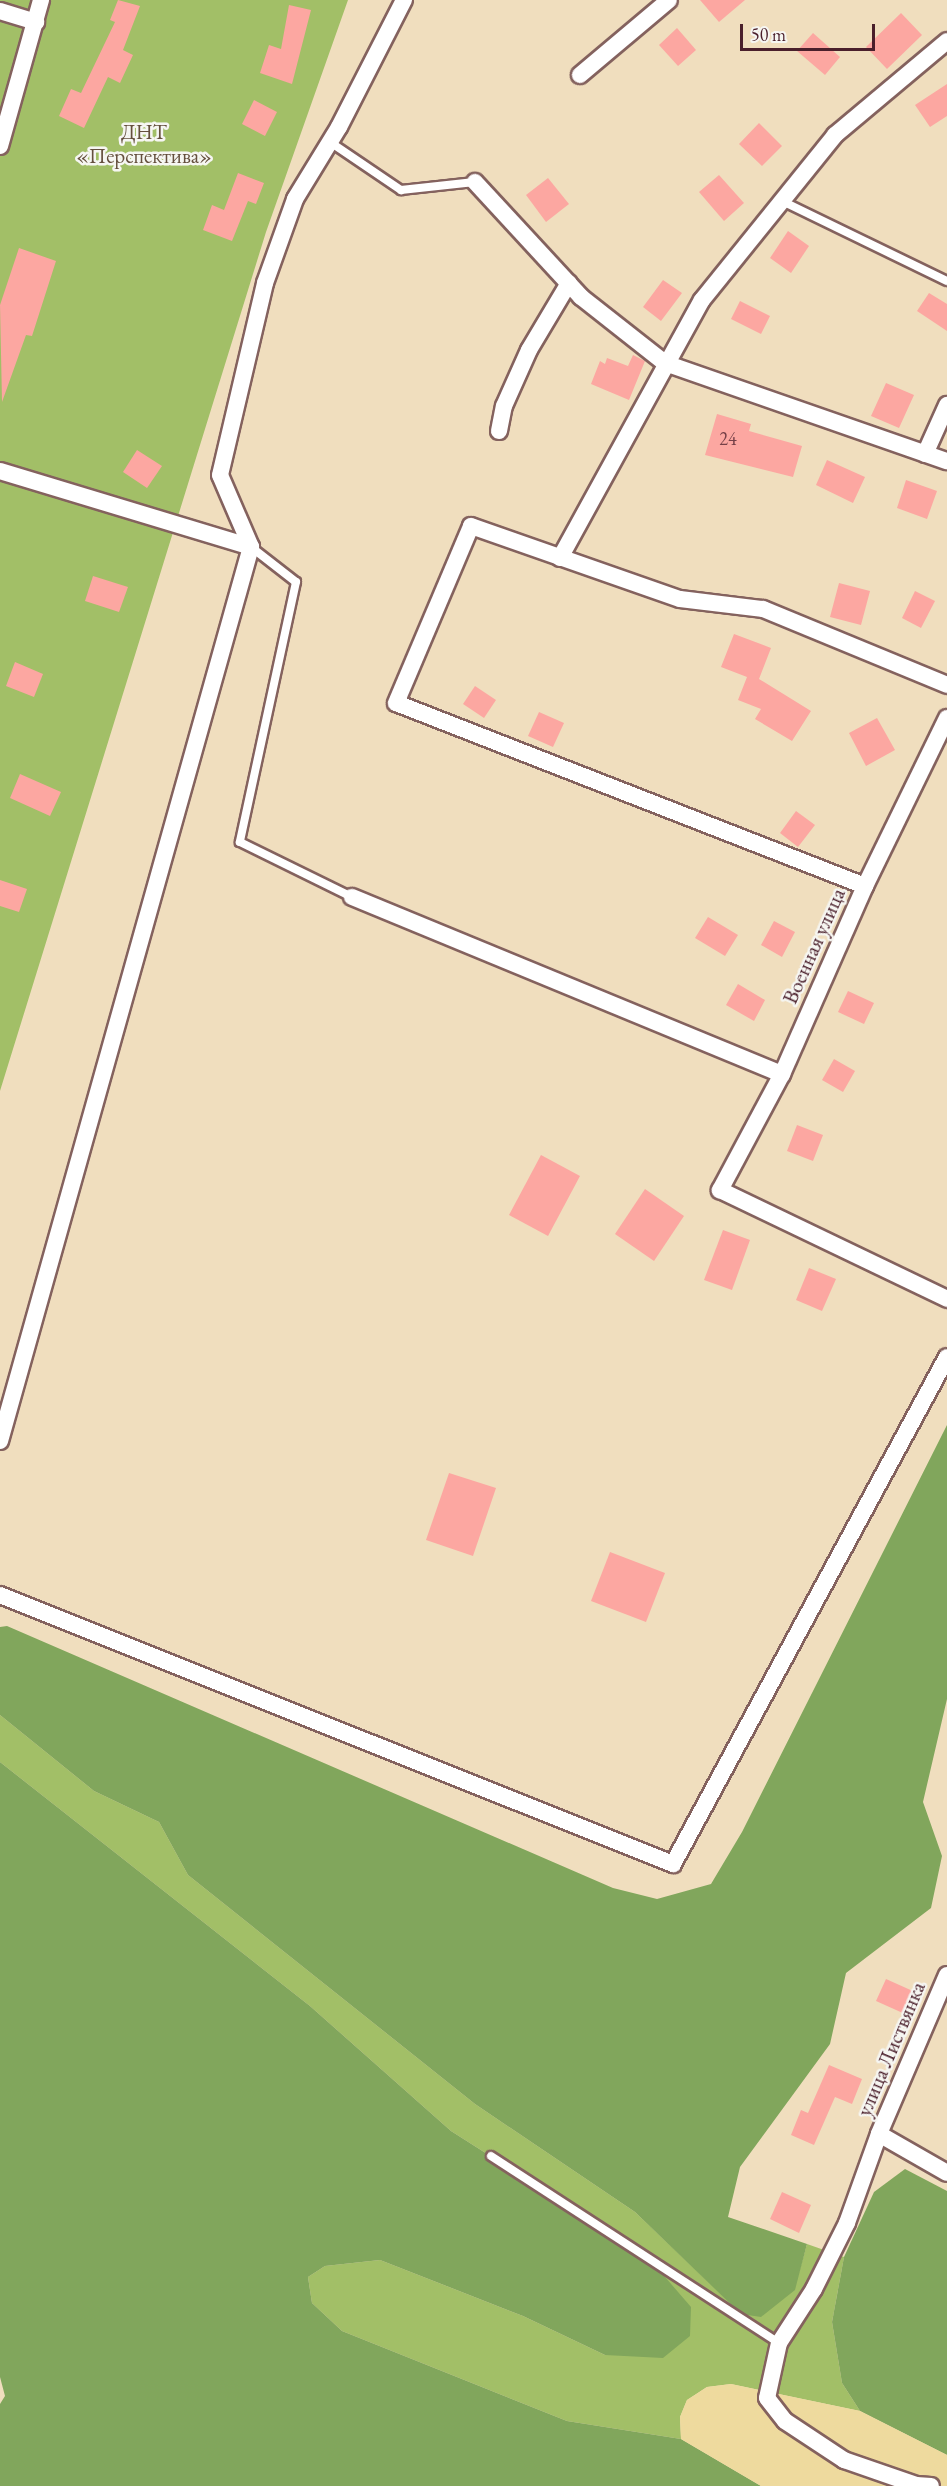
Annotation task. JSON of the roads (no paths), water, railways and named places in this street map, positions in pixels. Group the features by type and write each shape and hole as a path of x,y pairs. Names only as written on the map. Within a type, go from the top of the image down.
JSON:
{"street":[{"path":"0,146 41,0"},
{"path":"0,1441 251,547 220,475 265,283 295,199 330,142 404,0"},
{"path":"580,75 669,0"},
{"path":"0,11 36,22"},
{"path":"560,558 665,363 702,300 835,135 947,42"},
{"path":"475,182 568,284 665,363 947,461"},
{"path":"499,431 504,406 529,350 568,284"},
{"path":"925,453 947,405"},
{"path":"0,471 251,547"},
{"path":"865,886 396,704 471,526 680,599 763,609 947,685"},
{"name":"Военная улица","path":"947,718 865,886 782,1074 720,1190 947,1299"},
{"path":"352,897 782,1074"},
{"path":"0,1595 673,1864 947,1357"},
{"name":"улица Листвянка","path":"947,1975 879,2134 947,2173"},
{"path":"879,2134 847,2223 814,2289 779,2343 767,2398 785,2421 844,2460 916,2485 931,2486"}],"lane":[{"path":"330,142 401,190 475,182"},
{"path":"782,201 947,281"},
{"path":"251,547 296,582 240,842 352,897"},
{"path":"491,2156 779,2343"}],"park label":[{"name":"ДНТ «Перспектива»","path":"144,144"}]}
